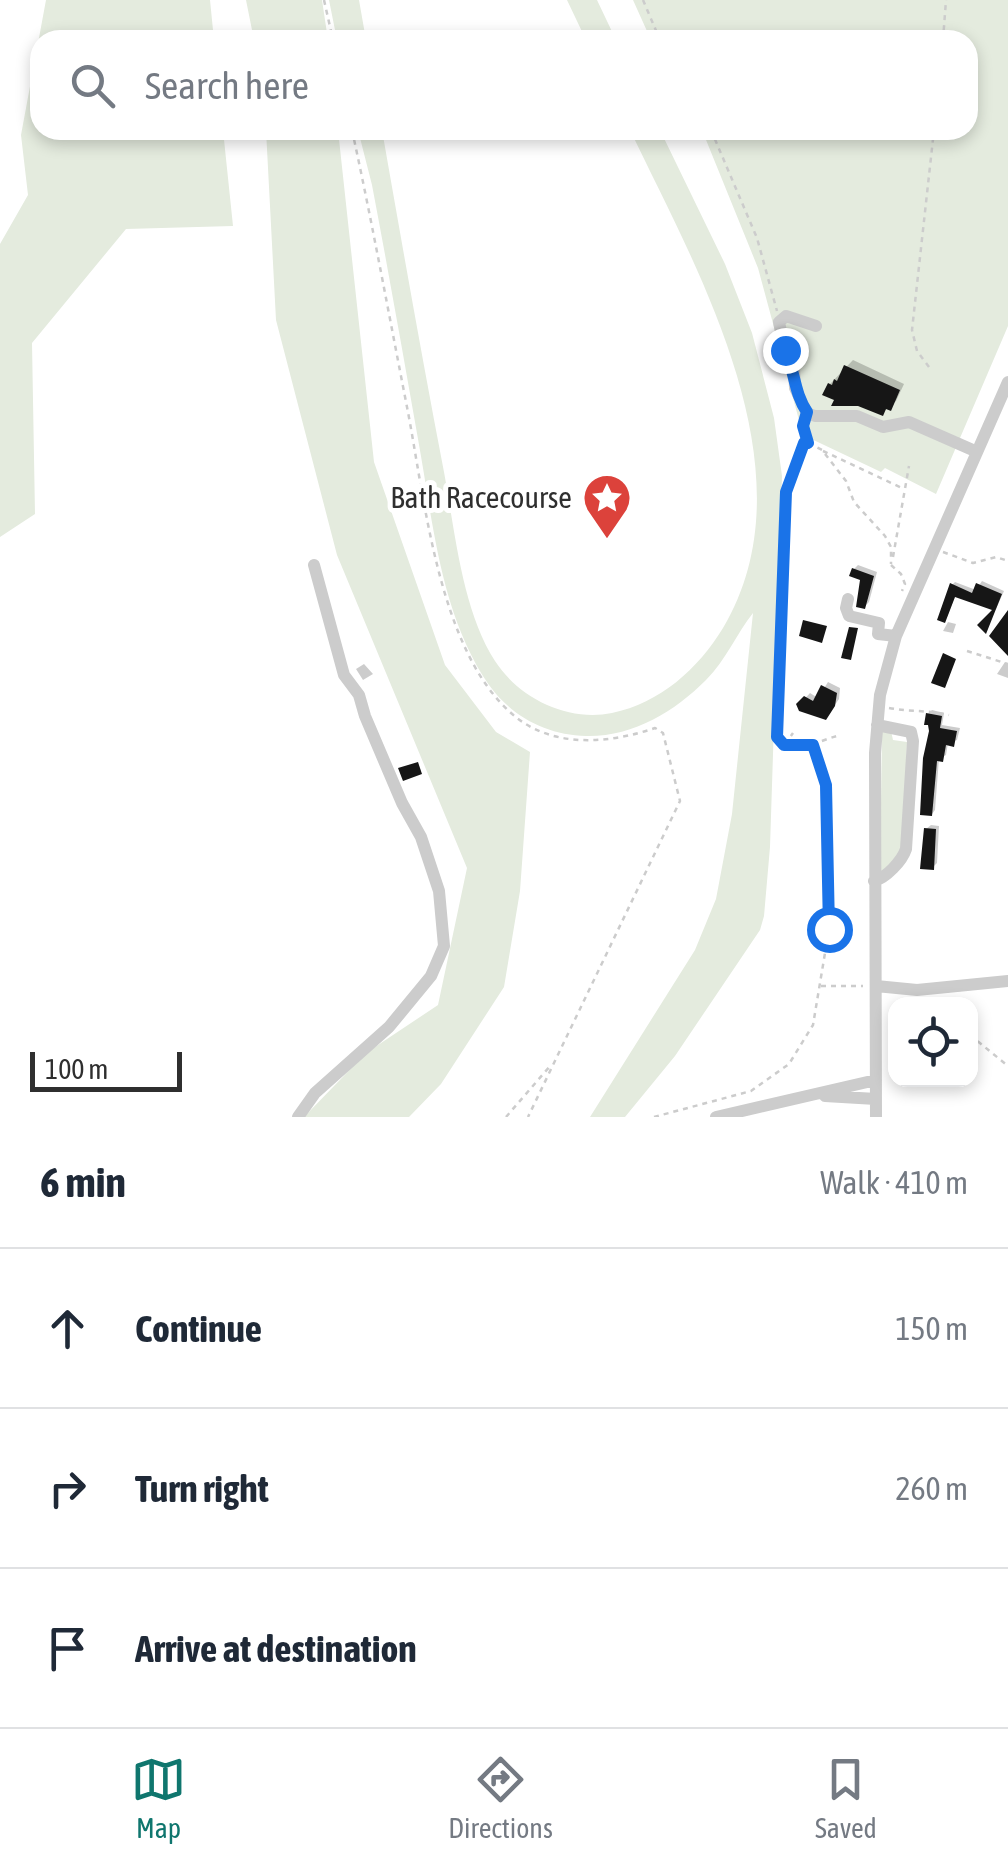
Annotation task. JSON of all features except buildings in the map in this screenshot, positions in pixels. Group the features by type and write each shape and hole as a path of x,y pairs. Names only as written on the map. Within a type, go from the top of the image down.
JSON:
{"street":[{"path":"816,326 786,316 779,322 794,368 795,388 807,412 815,416 858,416 883,427 909,422 975,451"},
{"path":"876,1117 874,881 878,706 896,636 1008,382"},
{"path":"298,1117 316,1093 389,1027 431,976 444,946 438,891 421,837 402,804 359,694 344,675 314,564"},
{"path":"848,599 849,616 878,622 878,634 896,636"},
{"path":"874,881 898,862 906,849 913,741 911,732 876,725"},
{"path":"876,986 918,990 1008,981"},
{"path":"716,1117 876,1080"},
{"path":"807,1096 876,1099"}],"path":[{"path":"324,0 331,30"},
{"path":"642,0 656,30"},
{"path":"944,30 946,0"},
{"path":"354,140 436,558 463,646 493,694 511,714 533,729 555,736 602,740 655,728 663,733 680,801 528,1117"},
{"path":"715,140 757,238 779,322"},
{"path":"929,366 918,351 912,330 933,140"},
{"path":"807,412 803,426 808,443 904,489"},
{"path":"808,443 804,443 786,492 777,737 784,745 813,745 838,736"},
{"path":"822,450 846,481 854,502 892,547 891,564 905,584 899,601"},
{"path":"891,564 909,466"},
{"path":"933,547 974,564 996,558 1008,561"},
{"path":"967,650 1008,664"},
{"path":"878,706 910,712 927,709 949,715"},
{"path":"784,745 793,732"},
{"path":"654,1117 750,1090 789,1064 814,1025 829,929 826,785 813,745"},
{"path":"819,986 876,986"},
{"path":"978,1042 1008,1066"},
{"path":"506,1117 555,1060"}],"shaded area":[{"path":"46,0 210,0 213,30 40,30"},
{"path":"246,0 322,0 326,30 252,30"},
{"path":"329,0 359,0 364,30 335,30"},
{"path":"567,0 597,0 611,30 581,30"},
{"path":"633,0 1008,0 1008,326 936,494 885,468 881,472 803,435 758,268 706,140 978,140 978,30 646,30"},
{"path":"30,86 30,140 224,140 233,226 126,229 32,343 35,514 0,537 0,244 28,195 21,135"},
{"path":"267,140 339,140 374,462 445,665 496,732 530,752 520,891 504,987 441,1084 409,1117 304,1117 366,1053 438,1005 467,868 337,555 276,320"},
{"name":"Bath Racecourse","path":"361,140 384,140 467,594 495,661 517,686 546,704 595,715 630,708 662,693 690,670 713,643 748,568 757,505 752,440 736,374 714,309 635,140 665,140 725,264 752,333 774,418 782,476 770,847 764,916 760,930 675,1056 625,1117 590,1117 695,950 716,899 732,814 753,613 706,680 666,712 636,727 603,735 558,732 520,715 498,696 472,657 459,628 441,566"},
{"path":"882,730 891,731 893,740 907,742 903,844 900,854 880,873"}],"place":[{"name":"Bath Racecourse","path":"607,540"}],"route":[{"path":"785,350 794,368 795,388 807,412 803,426 808,443 804,443 786,492 777,737 784,745 813,745 826,785 829,929"}]}
